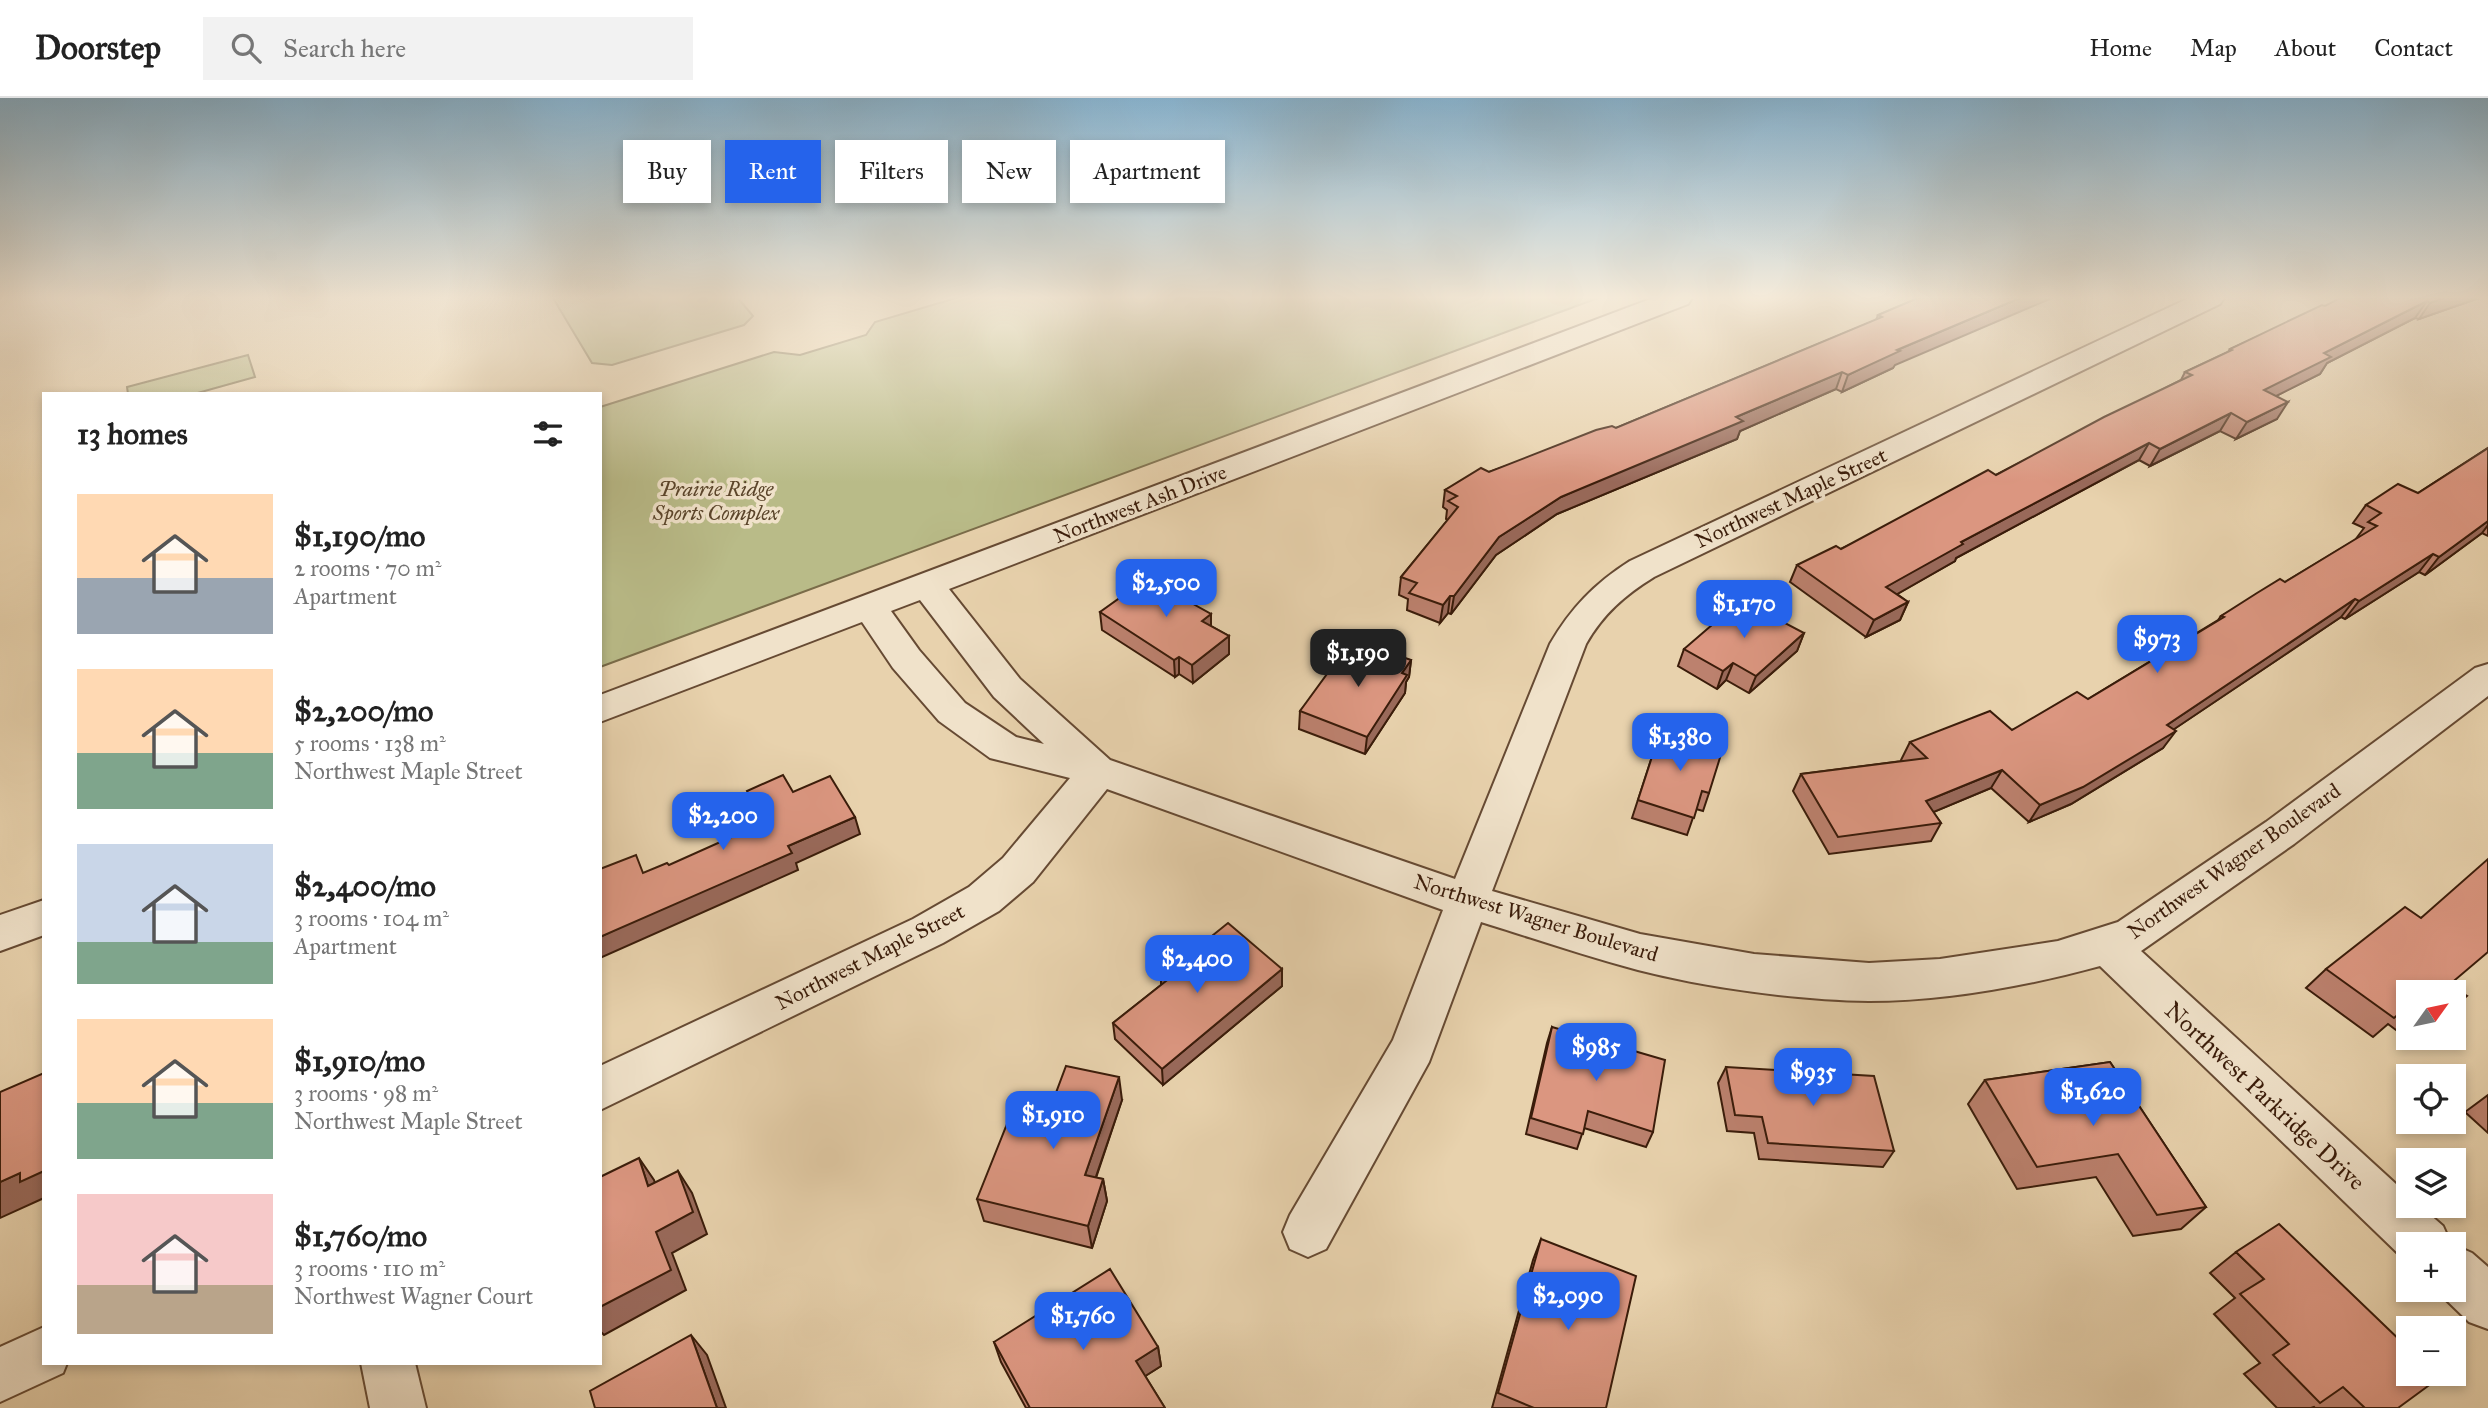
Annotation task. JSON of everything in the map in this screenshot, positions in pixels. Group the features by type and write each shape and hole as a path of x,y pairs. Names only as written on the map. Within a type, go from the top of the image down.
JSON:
{"street":[{"name":"Northwest Ash Drive","path":"602,708 1518,359"},
{"name":"Northwest Maple Street","path":"1308,1232 1413,1048 1467,901 1568,644 1585,613 1612,587 1642,569 2083,359"},
{"name":"Northwest Wagner Boulevard","path":"927,584 1007,688 1099,772"},
{"name":"Northwest Wagner Boulevard","path":"869,606 906,659 952,712 1004,748 1099,772 1467,901 1640,952 1754,973 1869,982 1940,978 2058,958 2108,946 2154,922 2488,677"},
{"name":"Northwest Maple Street","path":"602,1088 937,926 984,899 1018,870 1099,772"},
{"path":"0,933 42,918"},
{"name":"Northwest Parkridge Drive","path":"2108,946 2411,1232"},
{"path":"2466,1282 2488,1303"},
{"path":"0,1375 42,1355"},
{"path":"388,1365 398,1408"}],"green space":[{"path":"232,359 249,359 255,377 201,392 128,392 127,387"},
{"path":"590,359 631,359 612,365 592,363"},
{"name":"Prairie Ridge Sports Complex","path":"751,359 1433,359 602,666 602,406"}],"building":[{"path":"1781,359 1882,359 1848,375 1842,372 1736,417 1743,421 1561,497 1499,537 1454,596 1450,596 1443,605 1409,593 1417,583 1401,577 1458,507 1448,501 1457,496 1445,490 1481,468 1489,472 1596,430 1612,426 1616,428"},
{"path":"2212,359 2327,359 2264,390 2288,402 2247,422 2231,413 2160,449 2149,443 1961,542 1963,544 1886,587 1908,602 1874,620 1797,565 1836,546 1841,549 1988,470 1996,475 2104,417 2192,375 2185,372"},
{"path":"2488,448 2488,521 2439,557 2433,554 2359,601 2355,599 2167,725 2176,731 2083,787 2040,805 2002,770 1926,801 1941,823 1838,837 1801,774 1927,758 1910,742 1990,711 2012,730 2077,692 2088,699 2224,617 2221,616 2280,579 2285,582 2377,526 2368,522 2381,513 2366,505 2398,484 2418,493"},
{"path":"1156,572 1194,594 1186,600 1211,614 1202,621 1229,636 1192,665 1179,657 1174,660 1100,612"},
{"path":"1741,600 1804,633 1756,676 1733,663 1723,671 1684,649"},
{"path":"1363,643 1411,660 1402,673 1407,675 1367,737 1300,711 1346,648 1356,651"},
{"path":"1661,729 1723,748 1709,793 1702,791 1694,818 1638,800"},
{"path":"783,775 793,792 830,776 855,817 788,846 792,853 602,936 602,868 636,855 643,873 667,863 669,865 736,835 728,819 755,807 747,791"},
{"path":"2488,859 2488,952 2455,980 2396,980 2394,1018 2326,969 2405,907 2421,918"},
{"path":"1228,923 1282,969 1162,1069 1113,1023 1166,981 1161,977"},
{"path":"1552,1027 1665,1060 1653,1132 1588,1111 1583,1134 1531,1118"},
{"path":"2110,1062 2206,1207 2157,1215 2118,1154 2037,1167 1985,1080"},
{"path":"1066,1066 1119,1077 1085,1175 1103,1179 1088,1226 977,1199 1017,1099 1051,1106"},
{"path":"1726,1067 1874,1076 1894,1151 1768,1143 1762,1117 1735,1115"},
{"path":"42,1074 42,1172 20,1182 20,1173 0,1182 0,1092"},
{"path":"639,1158 648,1186 678,1171 693,1212 656,1232 671,1270 602,1306 602,1176"},
{"path":"2279,1224 2396,1336 2396,1386 2428,1386 2398,1408 2365,1408 2343,1387 2320,1403 2273,1355 2289,1344 2240,1294 2264,1279 2236,1252"},
{"path":"1541,1239 1636,1276 1606,1408 1534,1408 1498,1393"},
{"path":"1110,1269 1158,1347 1136,1361 1165,1408 1030,1408 994,1342"},
{"path":"691,1335 717,1408 595,1408 590,1391"}]}
